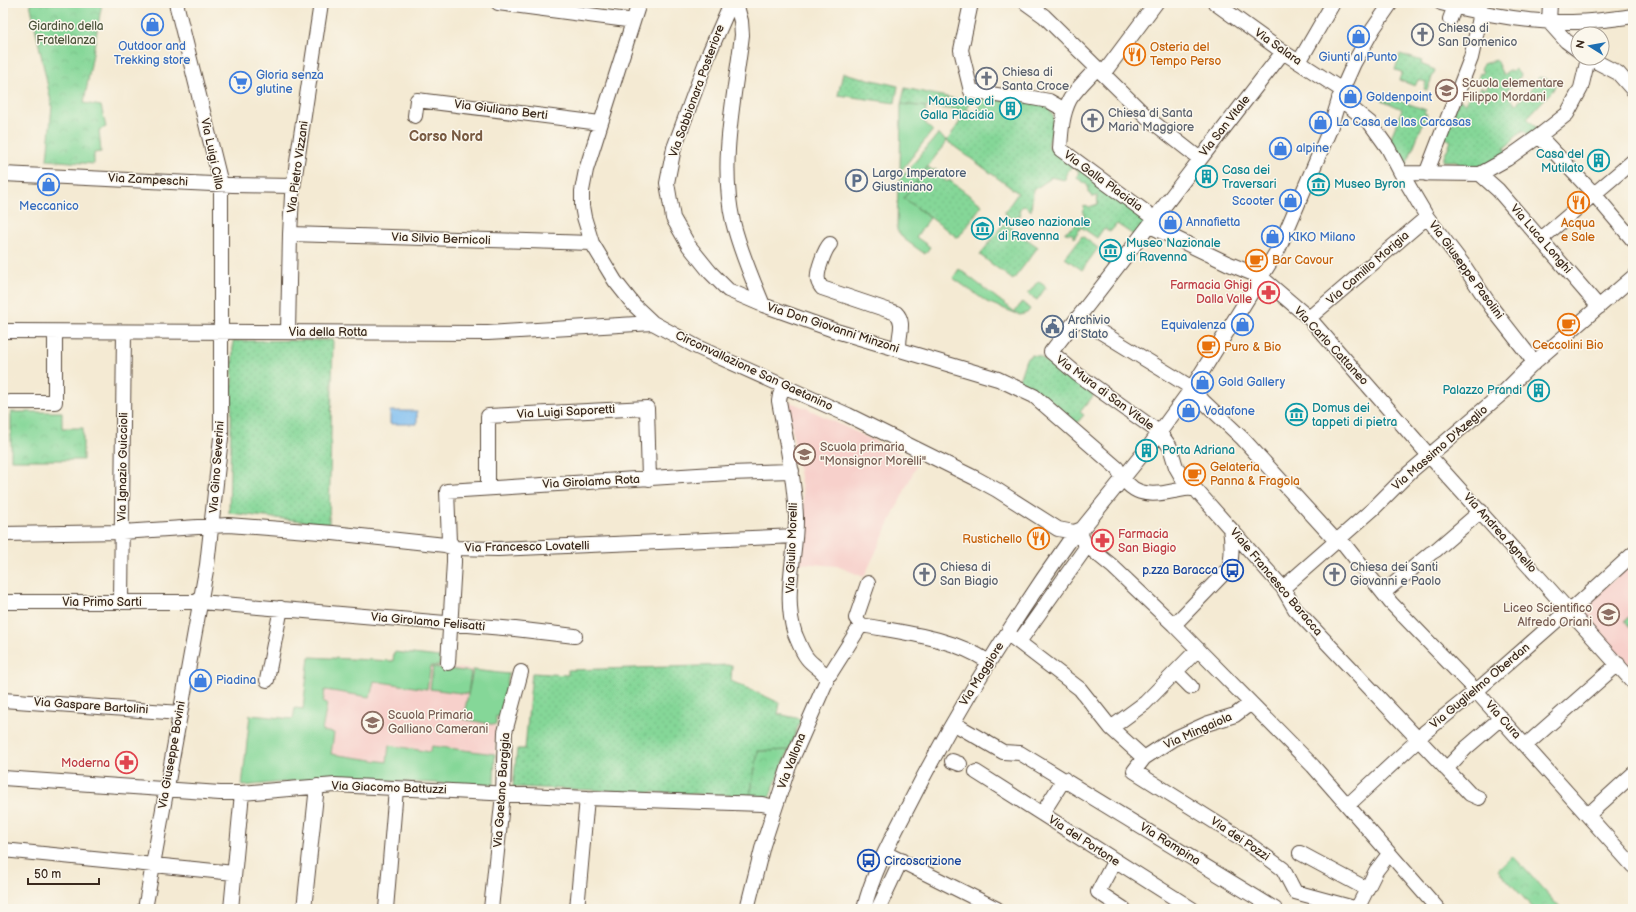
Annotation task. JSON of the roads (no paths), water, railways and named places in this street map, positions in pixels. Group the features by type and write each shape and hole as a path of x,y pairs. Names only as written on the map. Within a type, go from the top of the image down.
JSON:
{"street":[{"name":"Via Luigi Cilla","path":"176,3 221,184 222,332"},
{"name":"Via Pietro Vizzani","path":"288,332 290,234 294,186 321,3"},
{"path":"498,3 627,20 632,23"},
{"name":"Circonvallazione San Gaetanino","path":"639,3 600,123 586,170 582,191 584,217 592,243 615,281 634,305 654,322 697,347 869,425 975,478 997,490 1058,529 1074,532 1082,529"},
{"name":"Via Sabbionara Posteriore","path":"731,3 710,51 674,148 667,183 672,218 689,246 710,272 728,290 762,305"},
{"name":"Via Don Giovanni Minzoni","path":"736,3 742,21 742,35 728,157 728,185 733,222 742,253 762,305 802,320 998,380 1034,396 1117,468 1122,479"},
{"path":"971,3 961,50 971,91 1003,96 1010,94 1049,101 1065,110 1071,99 1100,71 1156,3"},
{"path":"1026,3 1044,16 1149,119 1200,159"},
{"name":"Via Salara","path":"1215,3 1299,62 1341,94"},
{"path":"1299,62 1332,5 1330,3"},
{"path":"1151,444 1192,388 1279,248 1330,129 1341,94 1354,63 1373,29 1391,3"},
{"path":"1441,3 1452,13 1481,13 1549,22 1588,25 1633,16"},
{"path":"1550,3 1549,22 1570,44"},
{"path":"1426,174 1471,58 1481,13"},
{"name":"Via San Vitale","path":"1051,352 1283,52"},
{"path":"1401,173 1480,174 1507,159 1567,114 1581,88 1586,66"},
{"path":"1603,66 1618,73 1633,90"},
{"name":"Via Giuseppe Pasolini","path":"1341,94 1370,123 1388,148 1427,216 1462,263 1492,308 1535,363"},
{"name":"Via Giuliano Berti","path":"415,116 417,100 600,123"},
{"name":"Via Galla Placidia","path":"1065,110 1061,130 1060,149 1153,222"},
{"path":"1539,136 1594,194 1633,240"},
{"path":"1541,239 1633,161"},
{"name":"Via Zampeschi","path":"3,174 294,186"},
{"name":"Via Luca Longhi","path":"1480,174 1498,190 1599,307"},
{"name":"Via Camillo Morigia","path":"1309,318 1427,216"},
{"name":"Via Carlo Cattaneo","path":"1153,222 1227,263 1261,277 1309,318 1429,456"},
{"name":"Via Silvio Bernicoli","path":"290,234 592,243"},
{"path":"830,244 826,247 818,272 817,278 819,284 822,288 896,313 899,316 902,329 899,345 900,350"},
{"name":"Via Massimo D'Azeglio","path":"1283,588 1338,540 1429,456 1505,391 1633,277"},
{"name":"Via Cura","path":"1078,318 1192,388 1203,401 1243,439 1338,540 1391,603 1526,745 1633,866"},
{"name":"Via della Rotta","path":"3,331 488,333 654,322"},
{"path":"10,402 55,402 55,332"},
{"name":"Via Ignazio Guiccioli","path":"121,601 124,332"},
{"name":"Via Gino Severini","path":"201,602 213,525 221,438 222,332"},
{"name":"Via Mura di San Vitale","path":"1051,352 1077,374 1160,433"},
{"name":"Via Giulio Morelli","path":"784,386 779,401 792,471 796,517 791,583 792,622 806,658 824,672 826,677"},
{"name":"Via Luigi Saporetti","path":"488,488 488,416 646,408 648,479"},
{"path":"1122,479 1138,491 1148,494 1164,493 1188,488 1176,467 1170,447 1160,433"},
{"name":"Via Maggiore","path":"856,909 869,888 917,789 953,723 989,662 1070,540 1082,529 1141,456"},
{"name":"Via Andrea Agnello","path":"1429,456 1481,511 1633,682"},
{"name":"Via Girolamo Rota","path":"454,548 449,541 447,491 792,471"},
{"name":"Viale Francesco Baracca","path":"1188,488 1196,490 1230,528 1283,588 1295,609 1470,794 1479,798"},
{"path":"1383,593 1481,511"},
{"name":"Via Francesco Lovatelli","path":"3,534 122,532 228,524 333,533 445,545 454,548 498,549 795,536"},
{"path":"1174,625 1229,568 1232,543 1230,528"},
{"path":"1058,529 1063,545 1061,553"},
{"path":"1082,529 1081,535 1086,545"},
{"path":"1061,553 1071,544 1079,542 1086,545 1112,566 1198,649 1348,805 1438,909"},
{"name":"Via Maggiore","path":"1019,642 1086,545"},
{"path":"448,663 454,548"},
{"name":"Via Guglielmo Oberdan","path":"1348,805 1425,732 1476,691 1633,554"},
{"path":"868,584 856,618 861,624 940,640 971,651 989,662"},
{"name":"Via Primo Sarti","path":"3,602 201,602"},
{"name":"Via Girolamo Felisatti","path":"201,602 281,608 575,636"},
{"name":"Via Giuseppe Bovini","path":"145,909 201,602"},
{"path":"268,680 281,608"},
{"name":"Via Vallona","path":"747,909 756,870 775,806 789,766 826,682 826,677 830,674 861,624"},
{"path":"1008,634 1080,689 1111,728 1144,758"},
{"path":"1111,728 1145,702 1198,649"},
{"path":"1526,745 1618,664"},
{"name":"Via Gaetano Bargigia","path":"491,909 503,794 505,732 521,672"},
{"path":"1176,672 1191,688"},
{"name":"Via Gaspare Bartolini","path":"3,700 180,713"},
{"name":"Via Mingaiola","path":"1144,758 1173,739 1206,724 1236,715 1251,703"},
{"path":"1446,769 1466,748 1501,718"},
{"name":"Via Rampina","path":"953,723 1003,752 1020,752 1275,909"},
{"name":"Via dei Pozzi","path":"1144,758 1134,771 1242,838 1283,869 1295,892 1357,909"},
{"name":"Via del Portone","path":"976,772 1192,909"},
{"path":"1588,815 1633,774"},
{"name":"Via Giacomo Battuzzi","path":"3,778 220,793 242,793 335,785 587,798 762,804 775,806"},
{"path":"1042,814 1064,779"},
{"path":"304,909 317,786"},
{"path":"386,909 396,789"},
{"path":"231,909 242,793"},
{"path":"577,909 587,798"},
{"path":"3,850 234,873"},
{"path":"885,853 996,909"},
{"path":"1300,853 1367,889"},
{"path":"1357,909 1376,871 1389,854"},
{"path":"878,909 901,860"},
{"path":"1115,860 1098,892 1124,909"},
{"name":"Via Maggiore","path":"864,909 869,888"}],"water":[{"path":"390,411 417,411 417,424 390,424"}],"place":[{"name":"Outdoor and Trekking store","path":"152,25"},
{"name":"Chiesa di San Domenico","path":"1422,35"},
{"name":"Giunti al Punto","path":"1358,36"},
{"name":"Osteria del Tempo Perso","path":"1134,54"},
{"name":"Chiesa di Santa Croce","path":"986,79"},
{"name":"Gloria senza glutine","path":"241,82"},
{"name":"Scuola elementare Filippo Mordani","path":"1447,90"},
{"name":"Goldenpoint","path":"1350,97"},
{"name":"Mausoleo di Galla Placidia","path":"1010,108"},
{"name":"Chiesa di Santa Maria Maggiore","path":"1092,120"},
{"name":"La Casa de las Carcasas","path":"1320,122"},
{"name":"alpine","path":"1281,148"},
{"name":"Casa del Mutilato","path":"1599,161"},
{"name":"Casa dei Traversari","path":"1206,177"},
{"name":"Largo Imperatore Giustiniano","path":"857,180"},
{"name":"Museo Byron","path":"1318,184"},
{"name":"Meccanico","path":"49,185"},
{"name":"Scooter","path":"1290,201"},
{"name":"Acqua e Sale","path":"1578,202"},
{"name":"Annafietta","path":"1170,222"},
{"name":"Museo nazionale di Ravenna","path":"982,229"},
{"name":"KIKO Milano","path":"1273,237"},
{"name":"Museo Nazionale di Ravenna","path":"1111,250"},
{"name":"Bar Cavour","path":"1256,260"},
{"name":"Farmacia Ghigi Dalla Valle","path":"1268,292"},
{"name":"Ceccolini Bio","path":"1568,324"},
{"name":"Equivalenza","path":"1242,325"},
{"name":"Archivio di Stato","path":"1052,327"},
{"name":"Puro & Bio","path":"1208,347"},
{"name":"Gold Gallery","path":"1203,382"},
{"name":"Palazzo Prandi","path":"1538,390"},
{"name":"Vodafone","path":"1189,411"},
{"name":"Domus dei tappeti di pietra","path":"1297,415"},
{"name":"Porta Adriana","path":"1147,450"},
{"name":"Scuola primaria \"Monsignor Morelli\"","path":"805,454"},
{"name":"Gelateria Panna & Fragola","path":"1194,474"},
{"name":"Rustichello","path":"1038,539"},
{"name":"Farmacia San Biagio","path":"1102,541"},
{"name":"p.zza Baracca","path":"1233,570"},
{"name":"Chiesa di San Biagio","path":"925,574"},
{"name":"Chiesa dei Santi Giovanni e Paolo","path":"1335,574"},
{"name":"Liceo Scientifico Alfredo Oriani","path":"1608,615"},
{"name":"Piadina","path":"201,680"},
{"name":"Scuola Primaria Galliano Camerani","path":"373,722"},
{"name":"Moderna","path":"126,763"},
{"name":"Circoscrizione","path":"868,861"}],"district":[{"name":"Corso Nord","path":"446,136"}],"park label":[{"name":"Giardino della Fratellanza","path":"66,33"}]}
